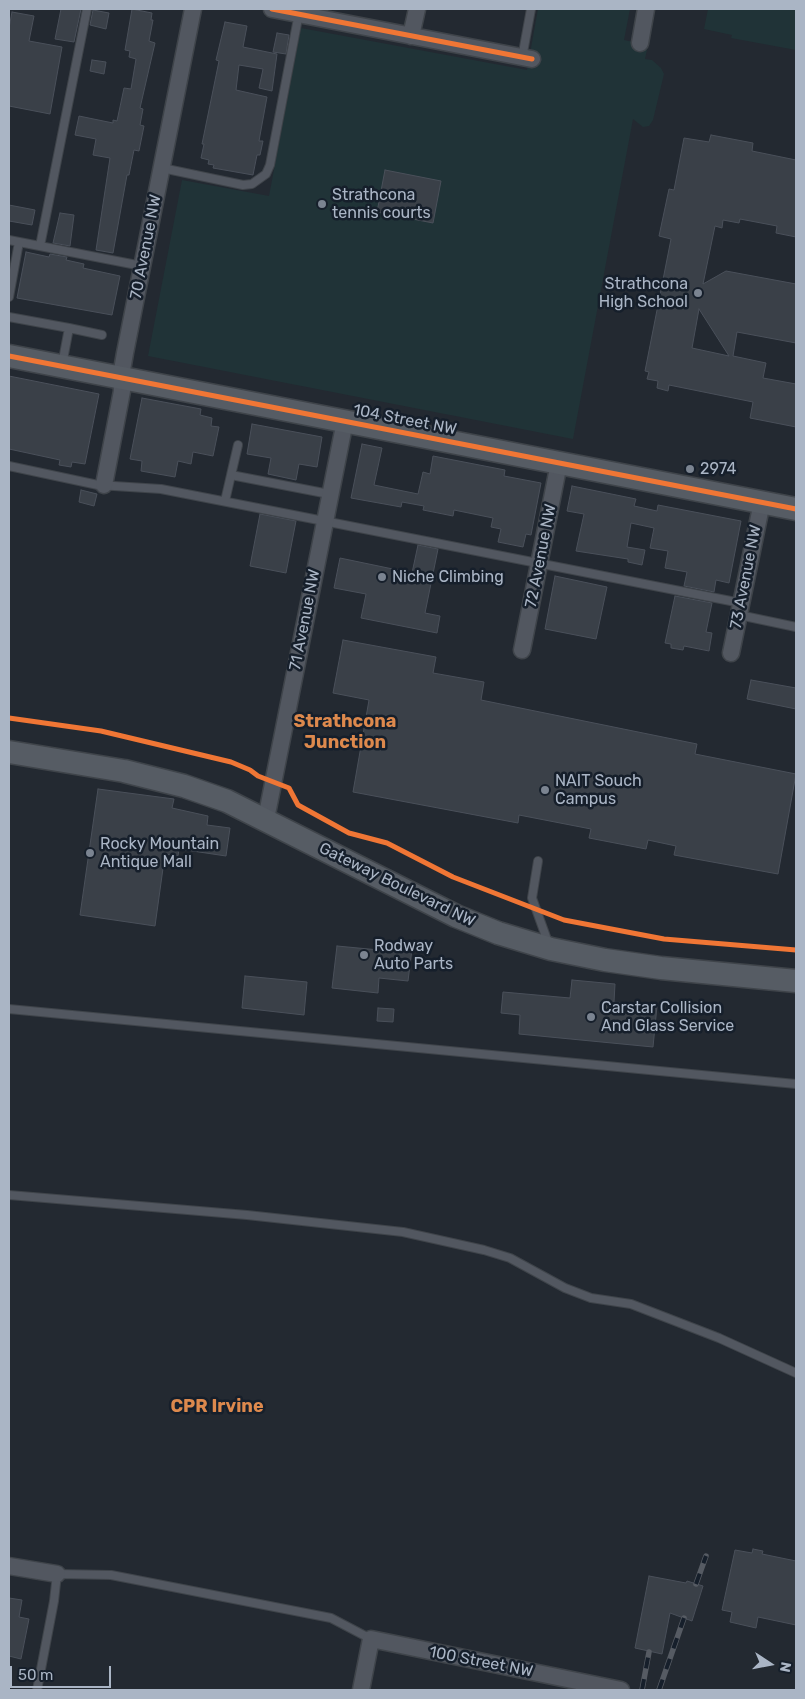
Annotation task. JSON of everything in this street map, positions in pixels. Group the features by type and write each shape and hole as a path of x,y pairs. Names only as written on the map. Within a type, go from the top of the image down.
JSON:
{"main road":[{"name":"104 Street NW","path":"9,356 120,376 796,509"},
{"name":"Gateway Boulevard NW","path":"9,752 124,771 184,786 227,801 456,916 498,934 551,949 661,968 796,981"}],"street":[{"name":"70 Avenue NW","path":"104,485 122,391 120,376 193,9"},
{"path":"272,9 299,11 412,36 527,58"},
{"path":"412,36 417,9"},
{"path":"640,43 646,9"},
{"name":"71 Avenue NW","path":"266,819 344,421"},
{"name":"72 Avenue NW","path":"522,650 559,463"},
{"name":"73 Avenue NW","path":"731,653 762,502"},
{"path":"9,1566 57,1574"},
{"path":"361,1690 371,1640"},
{"name":"100 Street NW","path":"371,1640 622,1690"}],"lane":[{"path":"40,246 87,9"},
{"path":"527,58 531,9"},
{"path":"162,168 243,185 252,184 266,174 270,165 299,11"},
{"path":"9,240 142,266"},
{"path":"9,297 19,242"},
{"path":"9,317 102,335"},
{"path":"62,366 69,328"},
{"path":"226,502 238,444"},
{"path":"9,466 104,485 161,489 540,563 740,609 796,627"},
{"path":"231,475 330,494"},
{"path":"538,861 532,898 551,949"},
{"path":"9,1009 796,1084"},
{"path":"9,1195 247,1215 402,1232 484,1250 510,1258 565,1288 591,1298 631,1304 718,1338 796,1373"},
{"path":"37,1690 54,1601 57,1574 111,1575 331,1618 371,1640"}],"green space":[{"path":"538,9 630,9 624,40 648,45 645,59 652,60 661,68 664,74 653,120 649,126 643,127 633,119 573,439 148,356 182,180 269,196 301,28 527,70"},
{"path":"708,9 796,9 796,50 731,38 732,35 704,29"}],"building":[{"path":"61,9 81,9 74,42 55,39"},
{"path":"132,9 152,13 151,20 153,20 149,41 155,43 140,108 143,109 140,125 144,126 139,151 134,150 129,175 127,175 113,253 96,250 110,158 93,155 96,139 75,135 79,116 113,123 113,120 117,121 124,88 131,89 136,59 129,57 130,51 125,50"},
{"path":"93,10 109,13 106,29 90,25"},
{"path":"12,12 34,16 29,41 62,47 50,114 9,106 9,28"},
{"path":"225,22 247,26 243,47 277,54 272,91 259,88 263,69 239,65 236,90 267,97 259,141 263,141 260,155 257,155 253,175 213,168 214,165 208,164 209,160 201,158 204,144 202,144 219,61 216,60"},
{"path":"277,33 289,35 286,54 273,52"},
{"path":"92,60 106,62 104,74 90,71"},
{"path":"711,135 753,143 752,151 796,160 796,237 776,233 777,226 740,219 739,223 723,220 722,228 715,226 703,284 726,271 796,284 796,343 737,332 733,356 766,363 763,378 796,384 796,427 750,418 753,402 669,385 668,391 657,388 658,381 647,379 649,372 645,371 671,239 659,236 669,189 674,190 684,138 709,142","holes":["699,309 729,356 692,348"]},
{"path":"385,170 441,181 433,223 377,212"},
{"path":"9,205 35,210 32,225 9,221"},
{"path":"60,213 74,215 70,246 53,243"},
{"path":"26,252 49,257 50,254 67,257 66,260 84,264 83,268 120,276 112,315 17,298"},
{"path":"9,376 99,394 85,464 72,462 71,467 59,465 60,460 9,449"},
{"path":"142,398 201,409 200,415 212,418 211,426 219,427 213,456 193,452 191,464 178,461 175,477 141,471 142,461 130,459"},
{"path":"252,424 322,437 317,467 299,464 296,480 268,474 271,458 247,454"},
{"path":"362,444 382,448 374,485 418,494 423,472 430,474 433,456 505,470 504,476 541,483 531,535 526,534 523,547 498,542 501,529 491,527 493,518 454,510 453,516 423,510 424,506 402,502 401,507 351,498"},
{"path":"572,486 636,499 634,506 657,511 658,505 741,521 729,583 716,580 714,592 684,586 687,572 665,568 668,551 650,548 654,528 631,523 627,547 645,550 642,565 628,562 628,559 576,551 584,514 567,511"},
{"path":"81,490 97,494 94,506 79,502"},
{"path":"260,514 296,521 286,573 250,566"},
{"path":"418,545 438,549 425,613 440,616 437,633 361,618 366,594 334,588 340,558 412,573"},
{"path":"555,576 607,587 596,639 545,629"},
{"path":"675,596 712,603 706,632 712,633 709,651 684,646 683,650 671,648 671,644 665,643"},
{"path":"343,640 436,657 433,673 484,682 481,700 697,744 695,754 796,774 778,874 674,855 676,846 648,840 646,849 589,838 591,829 519,815 518,823 353,792 369,700 333,693"},
{"path":"751,680 796,688 796,709 747,699"},
{"path":"98,789 174,799 172,808 208,816 207,825 230,828 226,856 179,849 178,856 165,854 155,926 80,915"},
{"path":"337,946 400,952 400,948 412,949 408,981 379,978 378,993 332,988"},
{"path":"245,976 307,982 304,1015 242,1008"},
{"path":"572,980 615,984 614,1002 657,1006 653,1047 519,1034 520,1015 501,1013 503,992 570,998"},
{"path":"378,1008 394,1009 393,1022 377,1021"},
{"path":"753,1549 763,1551 762,1554 796,1561 796,1625 758,1617 756,1628 730,1622 732,1612 722,1610 735,1550 752,1553"},
{"path":"649,1576 686,1583 687,1581 703,1586 692,1621 670,1613 662,1654 635,1648"},
{"path":"9,1598 22,1600 19,1617 29,1619 21,1659 9,1656"}],"railway":[{"path":"696,1584 706,1556"},
{"path":"659,1690 684,1618"},
{"path":"642,1690 649,1652"}],"cycle path":[{"path":"272,9 532,59"},
{"path":"9,356 796,509"},
{"path":"9,718 101,731 231,762 250,770 258,776 289,788 298,805 349,833 387,843 453,877 564,920 664,939 796,950"}],"place":[{"name":"Strathcona tennis courts","path":"322,204"},
{"name":"Strathcona High School","path":"698,293"},
{"name":"2974","path":"690,469"},
{"name":"Niche Climbing","path":"382,577"},
{"name":"NAIT Souch Campus","path":"545,790"},
{"name":"Rocky Mountain Antique Mall","path":"90,853"},
{"name":"Rodway Auto Parts","path":"364,955"},
{"name":"Carstar Collision And Glass Service","path":"591,1017"}],"district":[{"name":"Strathcona Junction","path":"345,732"},
{"name":"CPR Irvine","path":"217,1407"}]}
